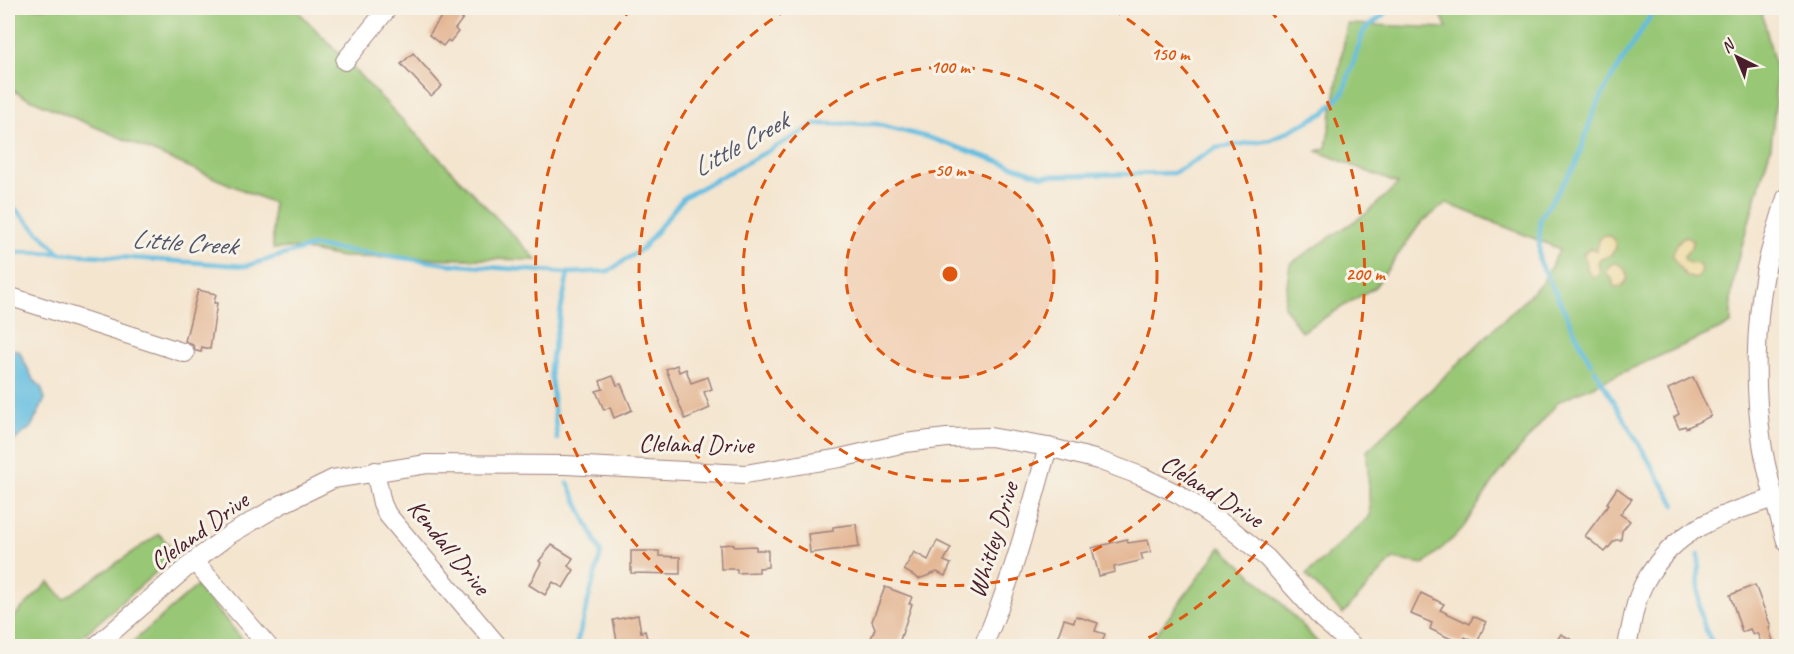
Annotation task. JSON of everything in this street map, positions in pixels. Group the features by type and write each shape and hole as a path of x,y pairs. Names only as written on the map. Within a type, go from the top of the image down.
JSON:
{"street":[{"path":"345,61 388,8"},
{"path":"1786,198 1765,274 1759,324 1757,377 1762,442 1786,541"},
{"path":"8,296 185,353"},
{"name":"Cleland Drive","path":"96,646 194,561 228,535 280,505 333,479 427,464 493,463 745,474 840,458 905,442 990,437 1048,447 1098,460 1141,476 1189,501 1231,529 1267,558 1322,619 1353,646"},
{"name":"Whitley Drive","path":"983,646 1005,596 1048,447"},
{"name":"Kendall Drive","path":"375,471 382,503 387,514 498,646"},
{"path":"1627,646 1638,600 1646,581 1674,545 1710,519 1774,498"},
{"path":"194,561 268,646"}],"green space":[{"path":"8,8 295,8 537,260 342,257 294,248 273,249 273,203 23,96 8,87"},
{"path":"1438,8 1761,8 1776,70 1771,146 1736,266 1731,297 1731,324 1559,401 1495,479 1461,531 1424,564 1393,559 1343,614 1306,575 1370,516 1367,451 1542,283 1560,249 1446,203 1420,224 1375,287 1301,332 1284,306 1290,264 1368,212 1398,184 1317,151 1326,148 1347,24 1447,28"},
{"path":"159,534 177,554 71,646 8,646 8,622 49,582 64,599"},
{"path":"1221,547 1275,596 1321,646 1147,646"},
{"path":"197,586 248,646 128,646"}],"sand":[{"path":"1604,235 1615,240 1616,248 1611,255 1599,260 1600,272 1593,278 1587,270 1583,254 1590,248 1597,251 1599,240"},
{"path":"1685,236 1693,242 1692,247 1684,256 1685,260 1698,264 1702,270 1695,279 1686,276 1673,258 1676,246"},
{"path":"1614,263 1622,266 1626,271 1627,280 1622,286 1614,287 1612,279 1606,274 1609,266"}],"water":[{"path":"8,348 19,351 33,379 41,387 45,399 31,427 8,446"}],"building":[{"path":"447,8 452,8 464,17 455,29 458,32 450,42 448,40 443,46 429,35"},
{"path":"413,53 442,86 431,96 401,64"},
{"path":"198,290 216,294 214,303 217,303 210,349 202,347 201,352 196,351 193,345 185,341"},
{"path":"677,365 679,372 686,369 691,383 708,377 712,389 704,392 710,408 685,419 666,369"},
{"path":"613,376 617,385 621,384 632,410 614,418 610,407 604,410 596,391 603,389 600,381"},
{"path":"1693,377 1711,416 1686,428 1685,426 1679,428 1674,417 1679,414 1668,389"},
{"path":"1617,488 1632,499 1620,514 1630,521 1622,531 1621,540 1615,540 1605,552 1585,536 1609,504 1607,503"},
{"path":"856,524 859,547 810,553 808,534 833,531 833,527"},
{"path":"1127,539 1128,543 1148,540 1151,552 1141,554 1143,560 1114,567 1115,572 1099,576 1092,548"},
{"path":"937,541 951,548 944,561 951,564 945,576 937,572 919,579 904,570 914,552 928,560"},
{"path":"734,544 734,547 756,546 756,550 768,550 768,567 759,568 759,572 737,573 737,569 721,569 720,545"},
{"path":"552,545 573,558 568,566 574,570 563,588 553,582 545,595 529,585 541,563 539,561"},
{"path":"631,551 659,551 659,556 680,557 680,574 631,573"},
{"path":"1755,585 1771,627 1769,628 1773,641 1762,645 1757,633 1753,635 1750,629 1742,632 1730,595"},
{"path":"885,587 912,597 909,604 912,604 898,646 868,646 875,628 872,621"},
{"path":"1421,593 1444,604 1440,610 1470,624 1473,616 1486,622 1477,643 1465,637 1462,644 1430,629 1432,623 1411,614"},
{"path":"638,615 641,632 645,631 648,642 644,643 644,646 618,646 613,620"},
{"path":"1076,616 1098,623 1095,631 1105,634 1101,646 1061,646 1063,641 1057,639 1064,619 1074,622"},
{"path":"1561,634 1583,646 1553,646"}],"waterway":[{"name":"Little Creek","path":"8,252 59,253 246,266 313,246 449,264 568,273 609,271 643,248 684,197 817,124 876,124 930,138 1042,176 1174,173 1216,148 1271,140 1324,113 1343,93 1364,30 1392,8"},
{"name":"Little Creek","path":"1622,8 1653,12 1664,8"},
{"path":"1591,364 1539,260 1540,218 1576,164 1594,111 1609,82 1653,12"},
{"path":"8,202 59,252"},
{"path":"557,439 550,367 568,273"},
{"path":"1595,370 1675,505"},
{"path":"568,483 601,553 576,646"},
{"path":"1699,554 1699,602 1704,624 1715,646"}]}
